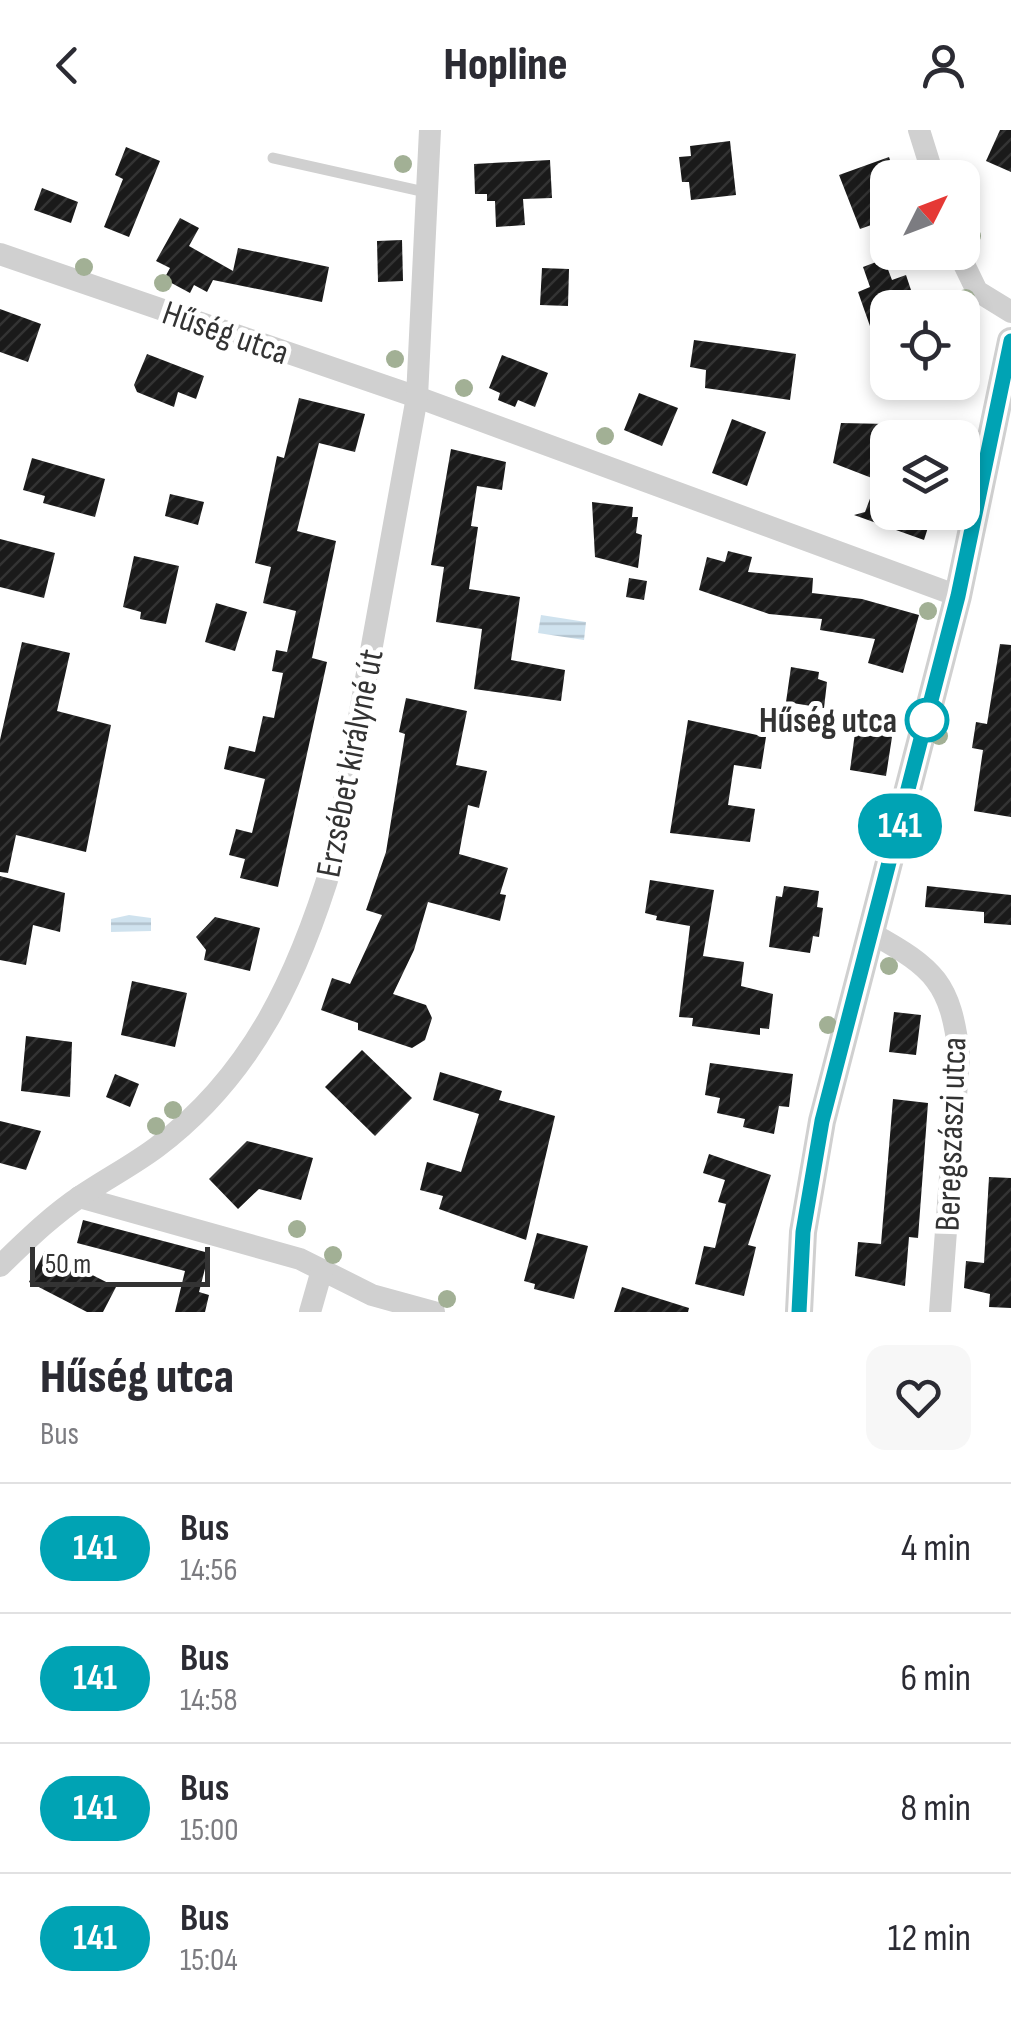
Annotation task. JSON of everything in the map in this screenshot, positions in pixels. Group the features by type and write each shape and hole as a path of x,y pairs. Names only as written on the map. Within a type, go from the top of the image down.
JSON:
{"street":[{"name":"Erzsébet királyné út","path":"0,1266 79,1197 156,1148 194,1116 260,1038 291,982 333,860 418,397 430,130"},
{"path":"918,130 928,160"},
{"name":"Hűség utca","path":"0,254 418,397 958,596"},
{"path":"963,270 977,291 1011,312"},
{"path":"799,1312 803,1232 822,1121 958,596 1011,341"},
{"name":"Beregszászi utca","path":"873,934 920,961 943,986 954,1013 959,1055 940,1312"},
{"path":"79,1197 300,1259 372,1295 434,1312"},
{"path":"310,1312 322,1270"}],"lane":[{"path":"273,158 425,192"}],"water":[{"path":"541,615 586,622 584,640 538,633"},
{"path":"129,915 151,918 151,931 111,932 111,919"}],"building":[{"path":"1000,130 1011,130 1011,172 986,161"},
{"path":"730,141 736,195 691,200 689,182 682,182 679,157 691,156 690,146"},
{"path":"126,147 160,161 129,237 104,227 123,179 115,175"},
{"path":"550,160 552,198 523,199 525,225 496,227 495,201 487,201 487,194 475,194 474,164"},
{"path":"870,164 870,225 860,229 839,175"},
{"path":"42,188 78,202 71,223 34,210"},
{"path":"180,218 199,228 189,246 233,271 238,248 329,267 322,302 213,280 207,292 194,285 190,293 164,279 170,268 156,261"},
{"path":"402,240 403,281 378,282 377,241"},
{"path":"870,264 870,270 888,270 892,280 906,275 911,290 870,290 870,326 858,292 870,287 863,267"},
{"path":"542,268 569,269 568,306 540,305"},
{"path":"0,309 41,324 28,362 0,352"},
{"path":"694,340 796,354 790,400 705,388 706,370 690,367"},
{"path":"147,354 204,376 196,399 178,392 174,407 137,392 134,385"},
{"path":"502,355 548,373 535,407 518,400 515,407 498,400 500,393 489,388"},
{"path":"639,393 678,408 662,446 624,430"},
{"path":"299,398 365,414 355,452 319,443 297,531 336,541 312,658 327,662 278,887 240,878 245,859 229,855 236,829 252,833 265,779 224,769 229,746 255,752 263,716 274,718 283,673 272,671 276,650 287,652 296,611 263,603 271,567 255,563 277,456 284,458"},
{"path":"732,419 766,432 747,486 712,473"},
{"path":"841,423 870,424 870,477 833,463"},
{"path":"451,449 506,462 502,490 477,486 471,526 478,527 469,589 520,597 511,660 565,670 561,701 474,689 482,629 436,622 444,567 431,565"},
{"path":"32,458 105,479 95,517 43,503 45,496 23,490"},
{"path":"170,494 204,502 198,525 165,516"},
{"path":"870,499 870,521 854,515 865,512"},
{"path":"592,502 633,507 632,517 638,517 636,533 642,535 638,568 595,557"},
{"path":"896,530 927,530 924,540"},
{"path":"0,539 55,553 44,598 0,587"},
{"path":"728,551 752,557 748,572 813,578 812,593 862,599 919,615 903,673 868,663 875,639 820,630 822,619 769,614 699,590 707,557 725,562"},
{"path":"134,556 179,566 166,624 140,619 141,612 123,607"},
{"path":"629,578 647,581 644,600 626,597"},
{"path":"216,603 247,612 235,651 205,642"},
{"path":"22,642 70,653 57,711 111,725 86,852 16,835 8,873 0,872 0,740"},
{"path":"1000,644 1011,645 1011,817 974,811 983,750 972,748 976,722 987,724"},
{"path":"791,667 819,672 818,679 827,682 824,708 786,702"},
{"path":"406,698 467,711 456,765 487,771 479,808 468,805 459,854 508,868 500,894 506,895 500,921 428,902 414,950 393,994 426,1005 432,1018 425,1040 412,1048 358,1030 358,1023 321,1010 332,978 350,984 382,915 366,910 386,852 405,734 399,732"},
{"path":"857,718 894,724 886,776 850,770"},
{"path":"688,720 766,737 761,769 734,765 728,805 755,809 750,842 670,833"},
{"path":"0,876 65,893 60,932 33,925 26,965 0,960"},
{"path":"650,880 714,890 703,956 744,962 741,986 773,994 769,1029 760,1028 760,1035 692,1026 693,1018 679,1017 690,926 656,920 657,916 645,913"},
{"path":"784,886 819,891 817,907 823,908 819,937 813,936 810,953 769,947 776,896 782,897"},
{"path":"927,886 1011,895 1011,925 984,923 984,912 925,907"},
{"path":"215,917 260,928 250,971 204,960 206,950 196,937"},
{"path":"132,981 187,993 175,1047 121,1035"},
{"path":"894,1012 921,1015 916,1055 889,1052"},
{"path":"26,1036 72,1042 70,1097 21,1091"},
{"path":"362,1050 412,1098 375,1136 325,1087"},
{"path":"710,1063 793,1074 789,1107 779,1106 774,1134 743,1127 745,1119 717,1113 720,1098 705,1095"},
{"path":"440,1072 502,1091 499,1100 555,1116 526,1240 439,1209 443,1196 420,1190 427,1162 461,1172 479,1114 433,1100"},
{"path":"115,1074 139,1084 130,1107 106,1097"},
{"path":"893,1099 928,1103 918,1238 909,1237 905,1286 855,1276 858,1242 881,1244"},
{"path":"0,1121 41,1131 26,1170 0,1163"},
{"path":"247,1141 313,1158 301,1200 259,1189 238,1209 209,1179"},
{"path":"709,1154 771,1175 748,1245 756,1247 744,1296 695,1284 704,1246 715,1248 726,1204 718,1202 725,1180 703,1173"},
{"path":"989,1177 1011,1178 1011,1308 989,1307 990,1294 964,1288 966,1261 984,1263"},
{"path":"83,1220 209,1253 199,1292 209,1295 205,1312 175,1312 185,1271 77,1243"},
{"path":"537,1233 588,1246 574,1299 534,1289 535,1284 524,1281"},
{"path":"45,1251 116,1287 103,1312 87,1312 29,1282"},
{"path":"622,1287 689,1308 688,1312 614,1312"}],"bus line":[{"name":"141","path":"799,1312 803,1232 822,1121 958,596 1011,341"}],"place":[{"name":"Hűség utca","path":"927,720"}]}
